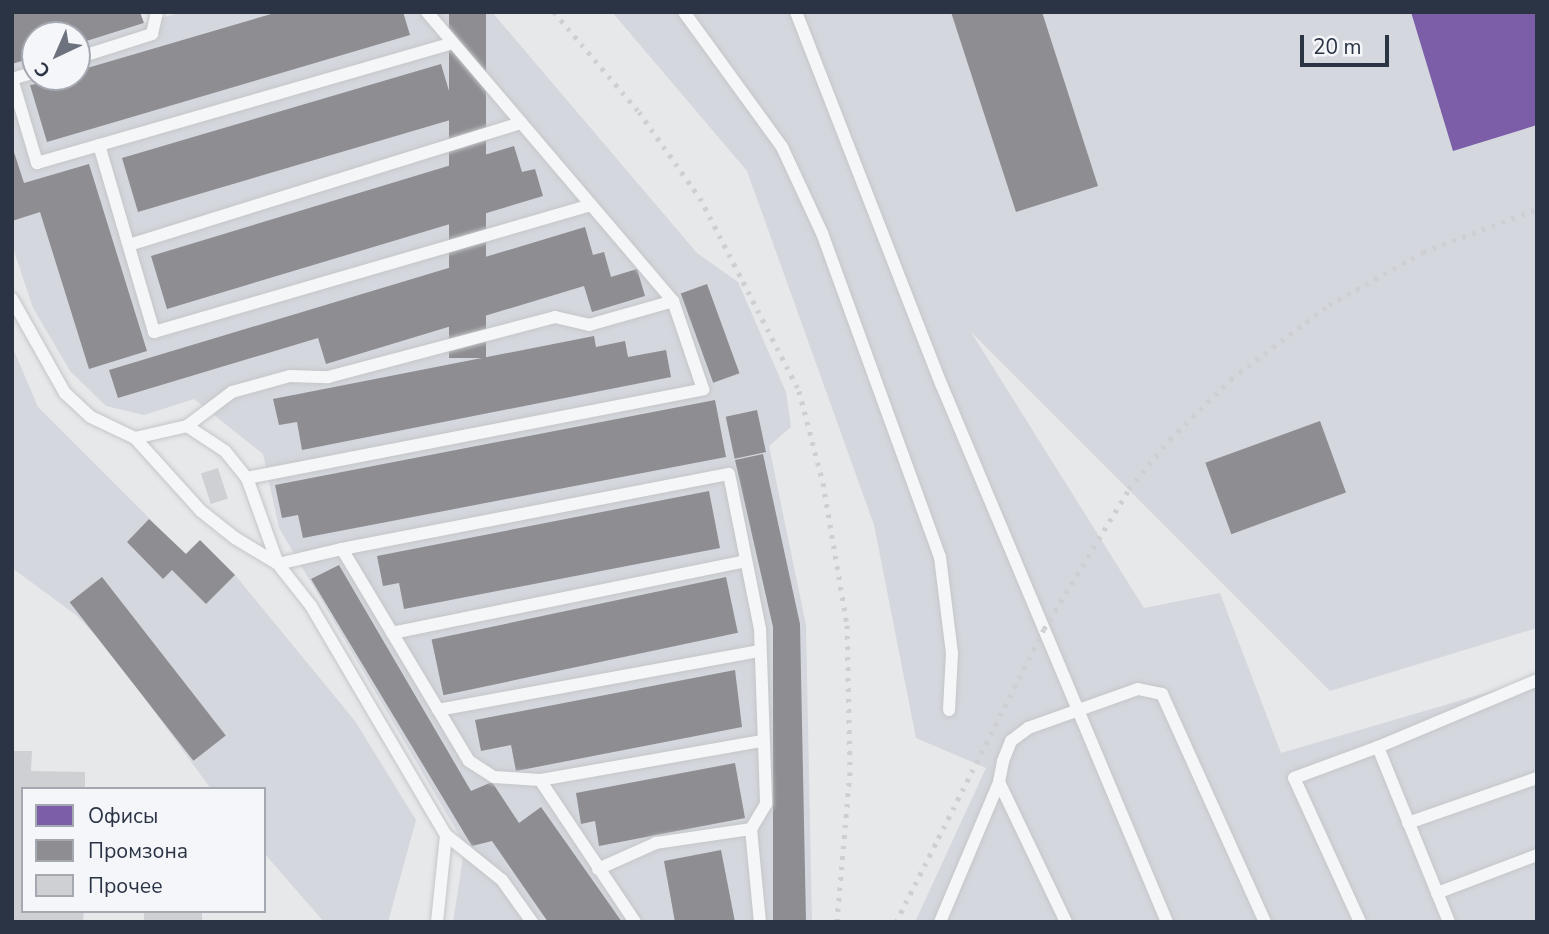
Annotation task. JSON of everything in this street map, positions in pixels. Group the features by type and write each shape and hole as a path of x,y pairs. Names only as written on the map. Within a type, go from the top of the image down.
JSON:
{"lane":[{"path":"91,54 152,34 157,12"},
{"path":"247,478 703,389 673,301 427,12"},
{"path":"684,12 782,148 822,233 940,557 952,653 949,710"},
{"path":"796,12 1075,710 1167,922"},
{"path":"12,79 37,163 453,43"},
{"path":"129,245 521,123"},
{"path":"99,145 154,332 591,205"},
{"path":"12,299 65,393 91,417 135,438 201,511 278,564 311,606 446,835 502,880 531,922"},
{"path":"135,438 187,426 232,392 290,376 328,377 555,317 589,325 673,301"},
{"path":"187,426 225,451 247,478 278,564"},
{"path":"278,564 342,549 729,474 760,651 761,741 766,804 751,829 760,922"},
{"path":"342,549 468,761 494,777 540,780 761,741"},
{"path":"392,633 746,561"},
{"path":"438,710 760,651"},
{"path":"1360,922 1294,778 1378,747 1537,680"},
{"path":"940,922 999,782 1011,741 1075,710 1138,689 1162,694 1265,922"},
{"path":"1378,747 1449,922"},
{"path":"1408,823 1537,778"},
{"path":"540,780 635,922"},
{"path":"999,782 1066,922"},
{"path":"598,869 656,843 751,829"},
{"path":"437,922 446,835"},
{"path":"1437,893 1537,855"}],"shaded area":[{"path":"181,12 492,12 697,253 738,282 786,392 791,427 769,446 806,625 812,922 453,922 465,845 279,528 263,454 194,399 144,415 106,406 70,371 33,308 12,245 12,64 21,61 21,91 91,91 91,40"},
{"path":"612,12 1537,12 1537,628 1330,691 971,332 1144,608 1220,593 1281,753 1537,678 1537,922 915,922 986,768 916,738 874,525 747,171"},
{"path":"12,346 38,407 185,554 200,540 235,575 355,721 416,820 388,922 324,922 266,855 266,787 210,787 111,652 76,615 12,568"}],"building: Офисы":[{"path":"1411,12 1537,12 1537,125 1453,151"}],"building: Промзона":[{"path":"12,12 140,12 144,23 91,40 91,21 21,21 21,61 12,64"},
{"path":"278,12 403,12 410,35 47,142 32,91 91,91 91,67"},
{"path":"449,12 486,12 486,358 449,358"},
{"path":"951,12 1042,12 1098,186 1016,212"},
{"path":"441,64 449,91 466,86 474,113 138,212 122,158"},
{"path":"12,146 24,183 89,164 147,351 89,369 40,212 12,221"},
{"path":"514,146 522,172 535,169 543,196 167,309 151,256"},
{"path":"585,227 593,255 604,252 611,277 637,269 645,296 592,312 584,286 326,364 318,338 118,398 109,370"},
{"path":"707,284 739,373 713,383 681,294"},
{"path":"594,336 596,347 625,341 628,357 666,350 671,377 302,450 297,422 279,425 273,399"},
{"path":"715,400 726,457 303,538 298,515 282,518 275,485"},
{"path":"757,410 766,452 735,459 726,417"},
{"path":"1320,421 1346,492 1231,534 1205,463"},
{"path":"763,454 800,624 806,922 773,922 773,627 735,460"},
{"path":"709,491 720,548 404,609 399,583 383,586 377,556"},
{"path":"149,519 186,554 200,540 235,575 206,604 172,570 163,579 127,542"},
{"path":"339,565 471,791 492,782 519,823 541,807 622,922 548,922 492,841 472,846 311,579"},
{"path":"102,577 226,735 193,761 70,602"},
{"path":"726,577 738,633 443,695 432,640"},
{"path":"735,670 742,727 516,771 511,745 481,751 475,720"},
{"path":"735,763 745,818 599,846 595,821 581,824 576,793"},
{"path":"721,850 735,922 675,922 664,861"}],"building: Прочее":[{"path":"218,468 228,498 211,504 201,474"},
{"path":"12,751 32,751 31,771 85,772 85,787 21,787 21,913 84,913 83,922 12,922"},
{"path":"144,913 202,913 202,922 144,922"}],"railway":[{"path":"554,12 639,112 700,198 799,391 823,483 847,625 850,772 837,922"},
{"path":"896,922 1044,629 1129,489 1170,439 1231,379 1329,305 1423,252 1537,209"}]}
